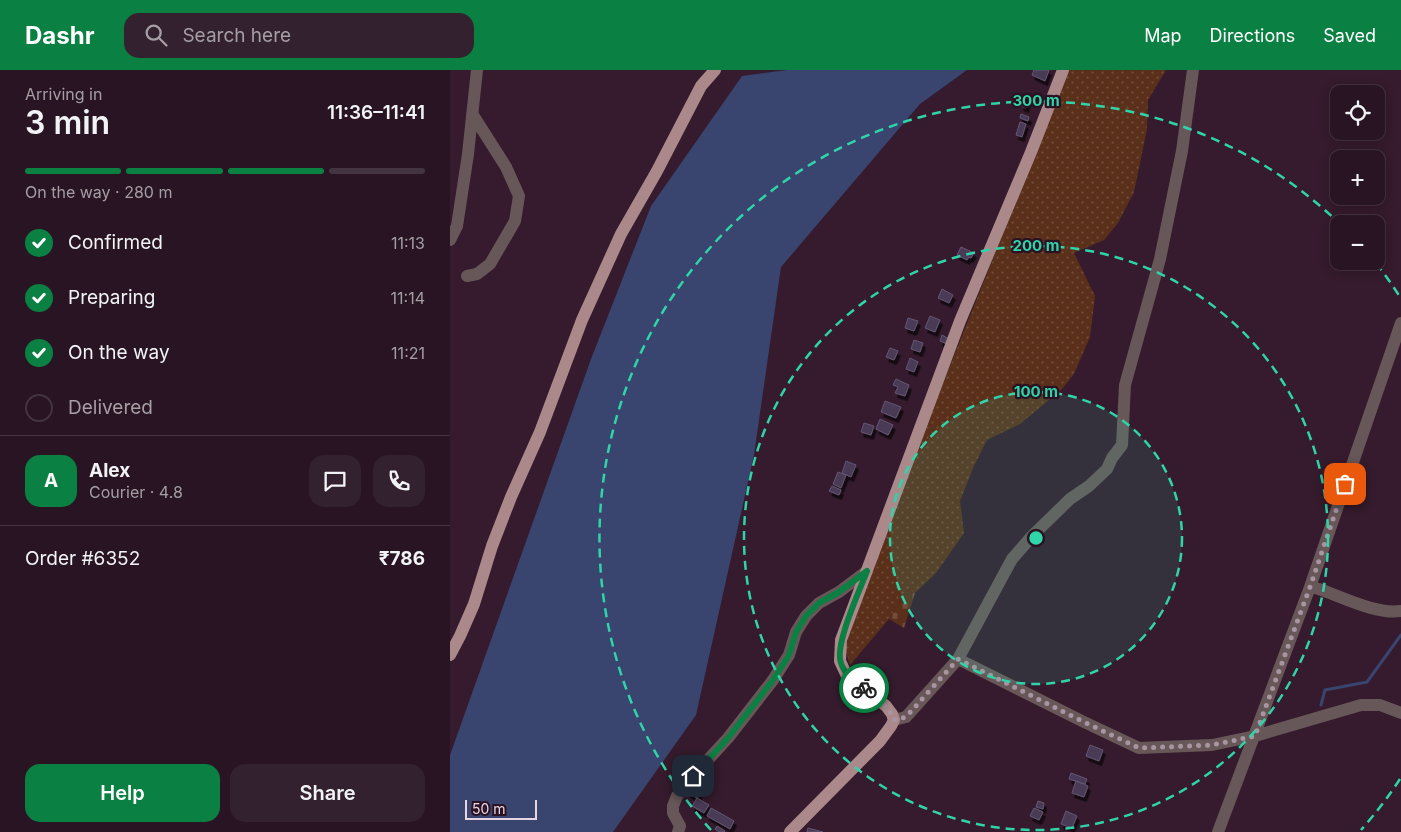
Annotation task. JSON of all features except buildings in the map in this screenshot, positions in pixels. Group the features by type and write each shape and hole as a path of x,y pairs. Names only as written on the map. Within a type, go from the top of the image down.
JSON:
{"main road":[{"path":"450,655 474,604 492,546 511,497 540,432 582,320 617,242 657,171 701,86 715,70"},
{"path":"790,832 880,741 894,720 886,706 846,674 840,661 841,640 960,321 1031,152 1063,70"}],"street":[{"path":"450,240 457,226 468,154 477,70"},
{"path":"894,720 906,717 958,659 1012,559 1032,536 1070,499 1089,486 1107,469 1112,458 1122,445 1125,385 1160,259 1182,151 1193,70"},
{"path":"467,276 477,274 490,264 515,222 519,196 506,167 472,115"},
{"path":"1218,832 1310,587 1401,323"},
{"path":"678,832 680,826 673,813 673,806 677,796 728,738 773,680 789,655 796,632 806,616 819,603 839,592 867,571"},
{"path":"1310,587 1379,611 1401,612"},
{"path":"958,659 1139,748 1212,745 1255,736 1361,705 1380,704 1401,713"}],"green space":[{"path":"1068,70 1166,70 1148,100 1147,129 1134,192 1118,223 1104,240 1074,253 1095,296 1090,337 1074,374 1062,389 1020,424 987,440 960,501 964,533 936,573 915,593 907,591 889,619 850,665 845,649 854,619 918,445"},
{"path":"907,591 915,593 904,628 889,619"}],"water":[{"path":"787,70 967,70 920,104 781,267 754,455 696,715 613,832 450,832 450,755 591,359 651,206 742,76"}],"waterway":[{"path":"1321,705 1325,690 1367,682 1401,635"}],"way so far":[{"path":"864,688 886,706 894,720 906,717 958,659 1139,748 1212,745 1255,736 1310,587 1345,484"}],"route":[{"path":"693,776 728,738 773,680 789,655 796,632 806,616 819,603 839,592 867,571 841,640 840,661 846,674 864,688"}]}
